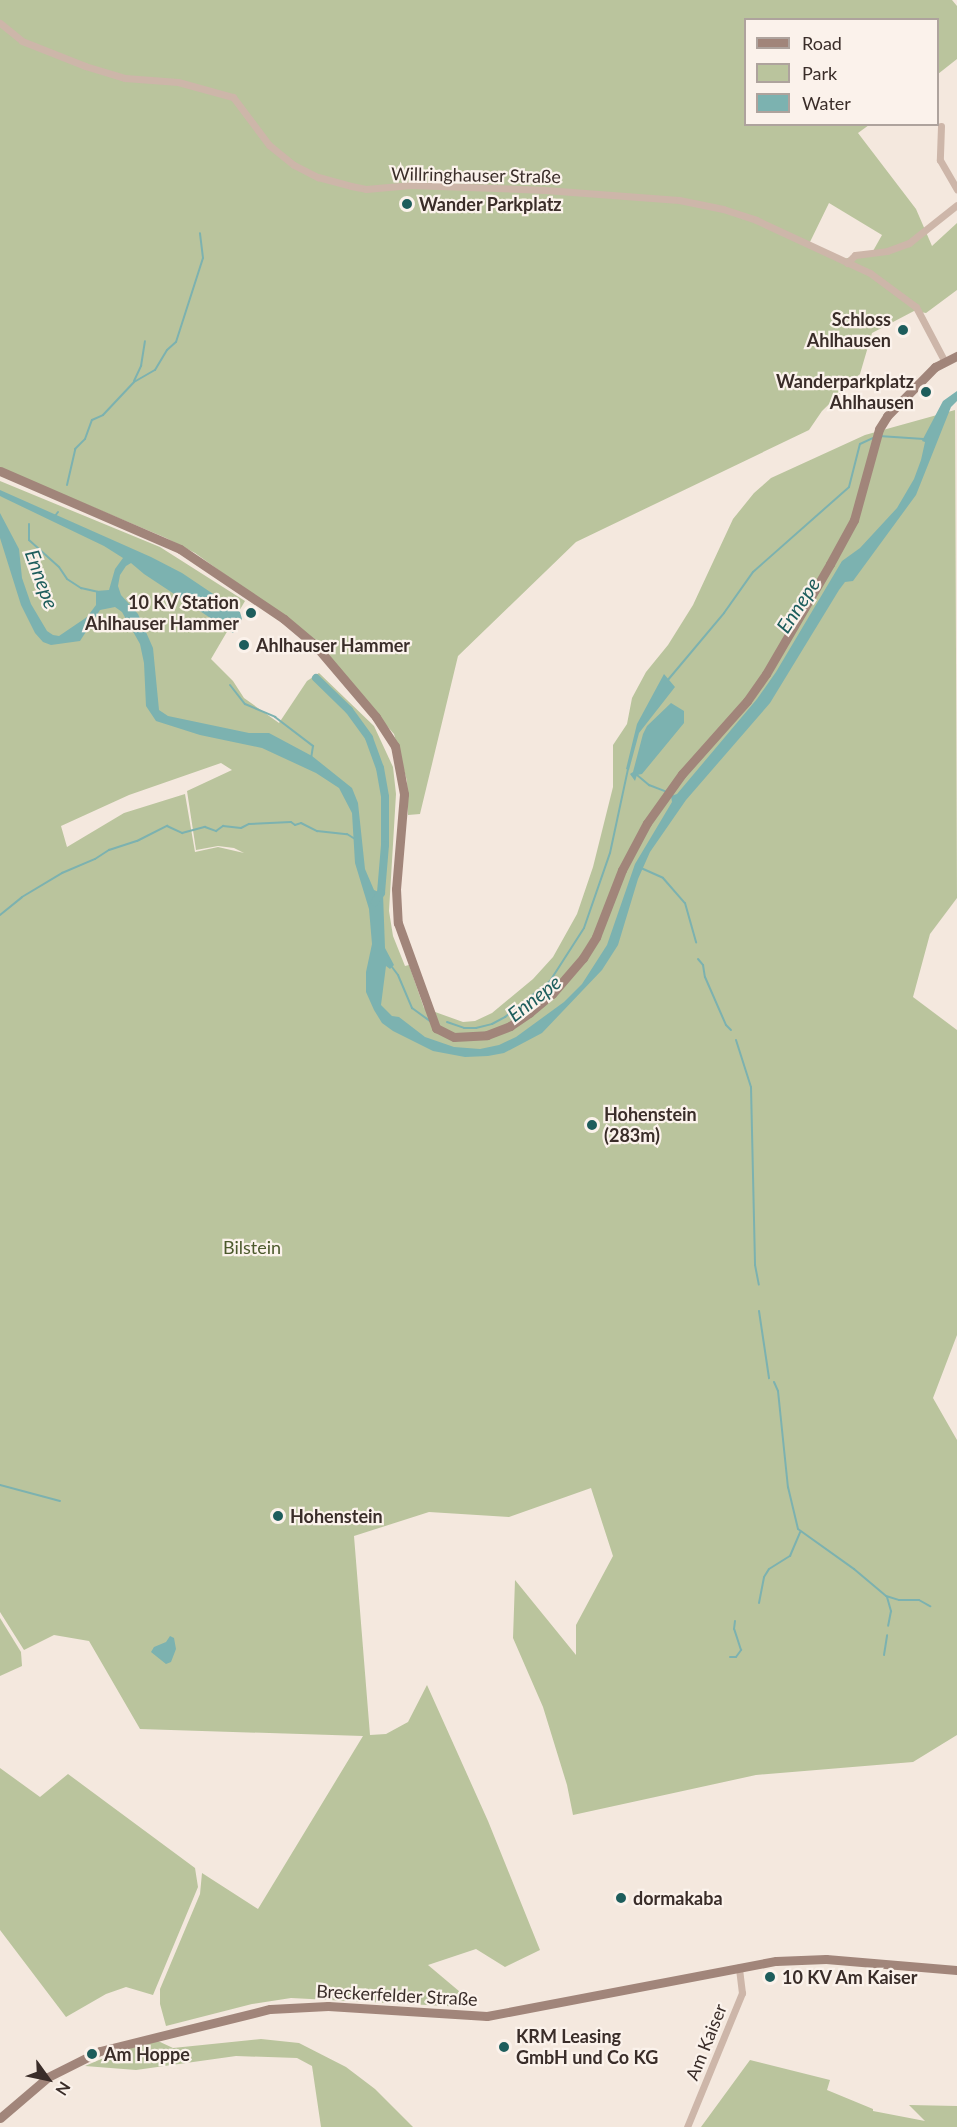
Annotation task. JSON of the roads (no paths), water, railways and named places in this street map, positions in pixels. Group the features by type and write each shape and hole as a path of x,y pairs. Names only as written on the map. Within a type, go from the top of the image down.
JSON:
{"street":[{"name":"Willringhauser Straße","path":"0,22 22,41 85,66 125,78 178,82 233,97 269,145 294,165 327,180 366,189 411,184 545,190 679,200 723,209 756,220 870,273 916,307 944,360"},
{"path":"941,126 940,160 957,189"},
{"path":"848,262 855,255 887,251 909,243 957,205"},
{"path":"0,471 191,555 300,631 376,717 395,746 402,772 404,814 396,889 398,923 436,1028 445,1034 461,1037 487,1035 510,1026 552,994 572,973 596,937 630,852 667,793 747,701 766,674 854,520 879,429 902,400 944,360 957,356"},
{"name":"Breckerfelder Straße","path":"0,2118 42,2081 89,2055 241,2014 285,2007 328,2006 487,2016 739,1967 787,1960 826,1959 957,1970"},
{"name":"Am Kaiser","path":"687,2127 742,1994 739,1967"}],"water":[{"path":"957,391 957,401 951,407 916,495 853,581 845,582 839,590 770,703 686,800 650,852 638,879 618,945 602,970 542,1033 504,1053 488,1056 465,1057 433,1051 393,1031 382,1023 374,1010 366,992 366,972 372,944 369,909 355,863 352,813 339,788 316,773 262,748 200,735 156,721 146,706 144,663 140,644 122,612 115,607 100,610 80,641 51,645 43,642 35,633 21,605 0,538 0,513 19,549 22,578 31,604 47,631 53,635 59,636 87,617 96,605 96,591 109,590 115,569 123,558 104,546 0,496 0,490 151,557 182,573 240,612 242,619 233,633 131,563 120,575 118,586 121,595 138,614 153,648 159,710 168,716 249,733 269,733 312,756 352,788 358,803 365,869 374,890 383,894 385,948 394,965 390,969 386,966 381,1005 392,1016 399,1017 425,1037 454,1047 480,1049 499,1045 516,1037 564,1002 582,984 607,945 635,864 672,802 671,796 677,794 757,699 776,672 842,561 860,548 897,508 914,479 921,460 924,437 943,401"},
{"path":"664,674 675,687 639,733 629,770 626,769 637,724"},
{"path":"671,703 684,711 684,723 642,774 637,775 635,781 630,774 633,772 643,734 647,726"},
{"path":"170,1636 174,1638 176,1649 171,1662 166,1664 151,1652 154,1647 166,1642"}],"waterway":[{"path":"67,485 75,449 85,439 92,420 103,415 134,382 155,370 167,350 176,342 203,258 200,233"},
{"path":"134,381 141,366 145,341"},
{"path":"879,436 924,439"},
{"path":"667,681 724,613 753,572 849,487 860,444 873,438"},
{"path":"55,516 58,512"},
{"name":"Ennepe","path":"29,524 29,540 59,567 67,579 81,588 98,592"},
{"path":"316,678 349,710 369,738 380,768 385,797 385,845 381,893 375,902"},
{"path":"230,685 245,704 275,717 313,746 311,758"},
{"name":"Ennepe","path":"447,1022 464,1028 492,1024 505,1017 550,981 584,928 610,853 628,769"},
{"path":"637,775 649,785 665,791"},
{"path":"0,915 22,897 62,873 167,826 182,833 205,827 216,831 223,826 241,828 249,824 291,822 295,825 301,823 317,831 347,834 355,839"},
{"path":"641,868 663,878 685,903 696,942"},
{"path":"698,959 703,965 705,977 726,1025 731,1030"},
{"path":"392,967 398,975 412,1008 430,1021"},
{"path":"736,1040 751,1087 755,1265 759,1285"},
{"path":"759,1311 769,1378"},
{"path":"774,1382 778,1391 788,1487 798,1529 854,1569 886,1596 899,1600 919,1600 930,1606"},
{"path":"0,1485 60,1501"},
{"path":"759,1603 764,1577 769,1569 790,1556 800,1532"},
{"path":"887,1597 891,1611 888,1626"},
{"path":"730,1657 736,1657 741,1650 734,1629 735,1621"},
{"path":"884,1655 887,1635"}],"place":[{"name":"Wander Parkplatz","path":"407,204"},
{"name":"Schloss Ahlhausen","path":"903,330"},
{"name":"Wanderparkplatz Ahlhausen","path":"926,392"},
{"name":"10 KV Station Ahlhauser Hammer","path":"251,613"},
{"name":"Ahlhauser Hammer","path":"244,645"},
{"name":"Hohenstein (283m)","path":"592,1125"},
{"name":"Hohenstein","path":"278,1516"},
{"name":"dormakaba","path":"621,1898"},
{"name":"10 KV Am Kaiser","path":"770,1977"},
{"name":"KRM Leasing GmbH und Co KG","path":"504,2047"},
{"name":"Am Hoppe","path":"92,2054"}],"park label":[{"name":"Bilstein","path":"252,1247"}]}
